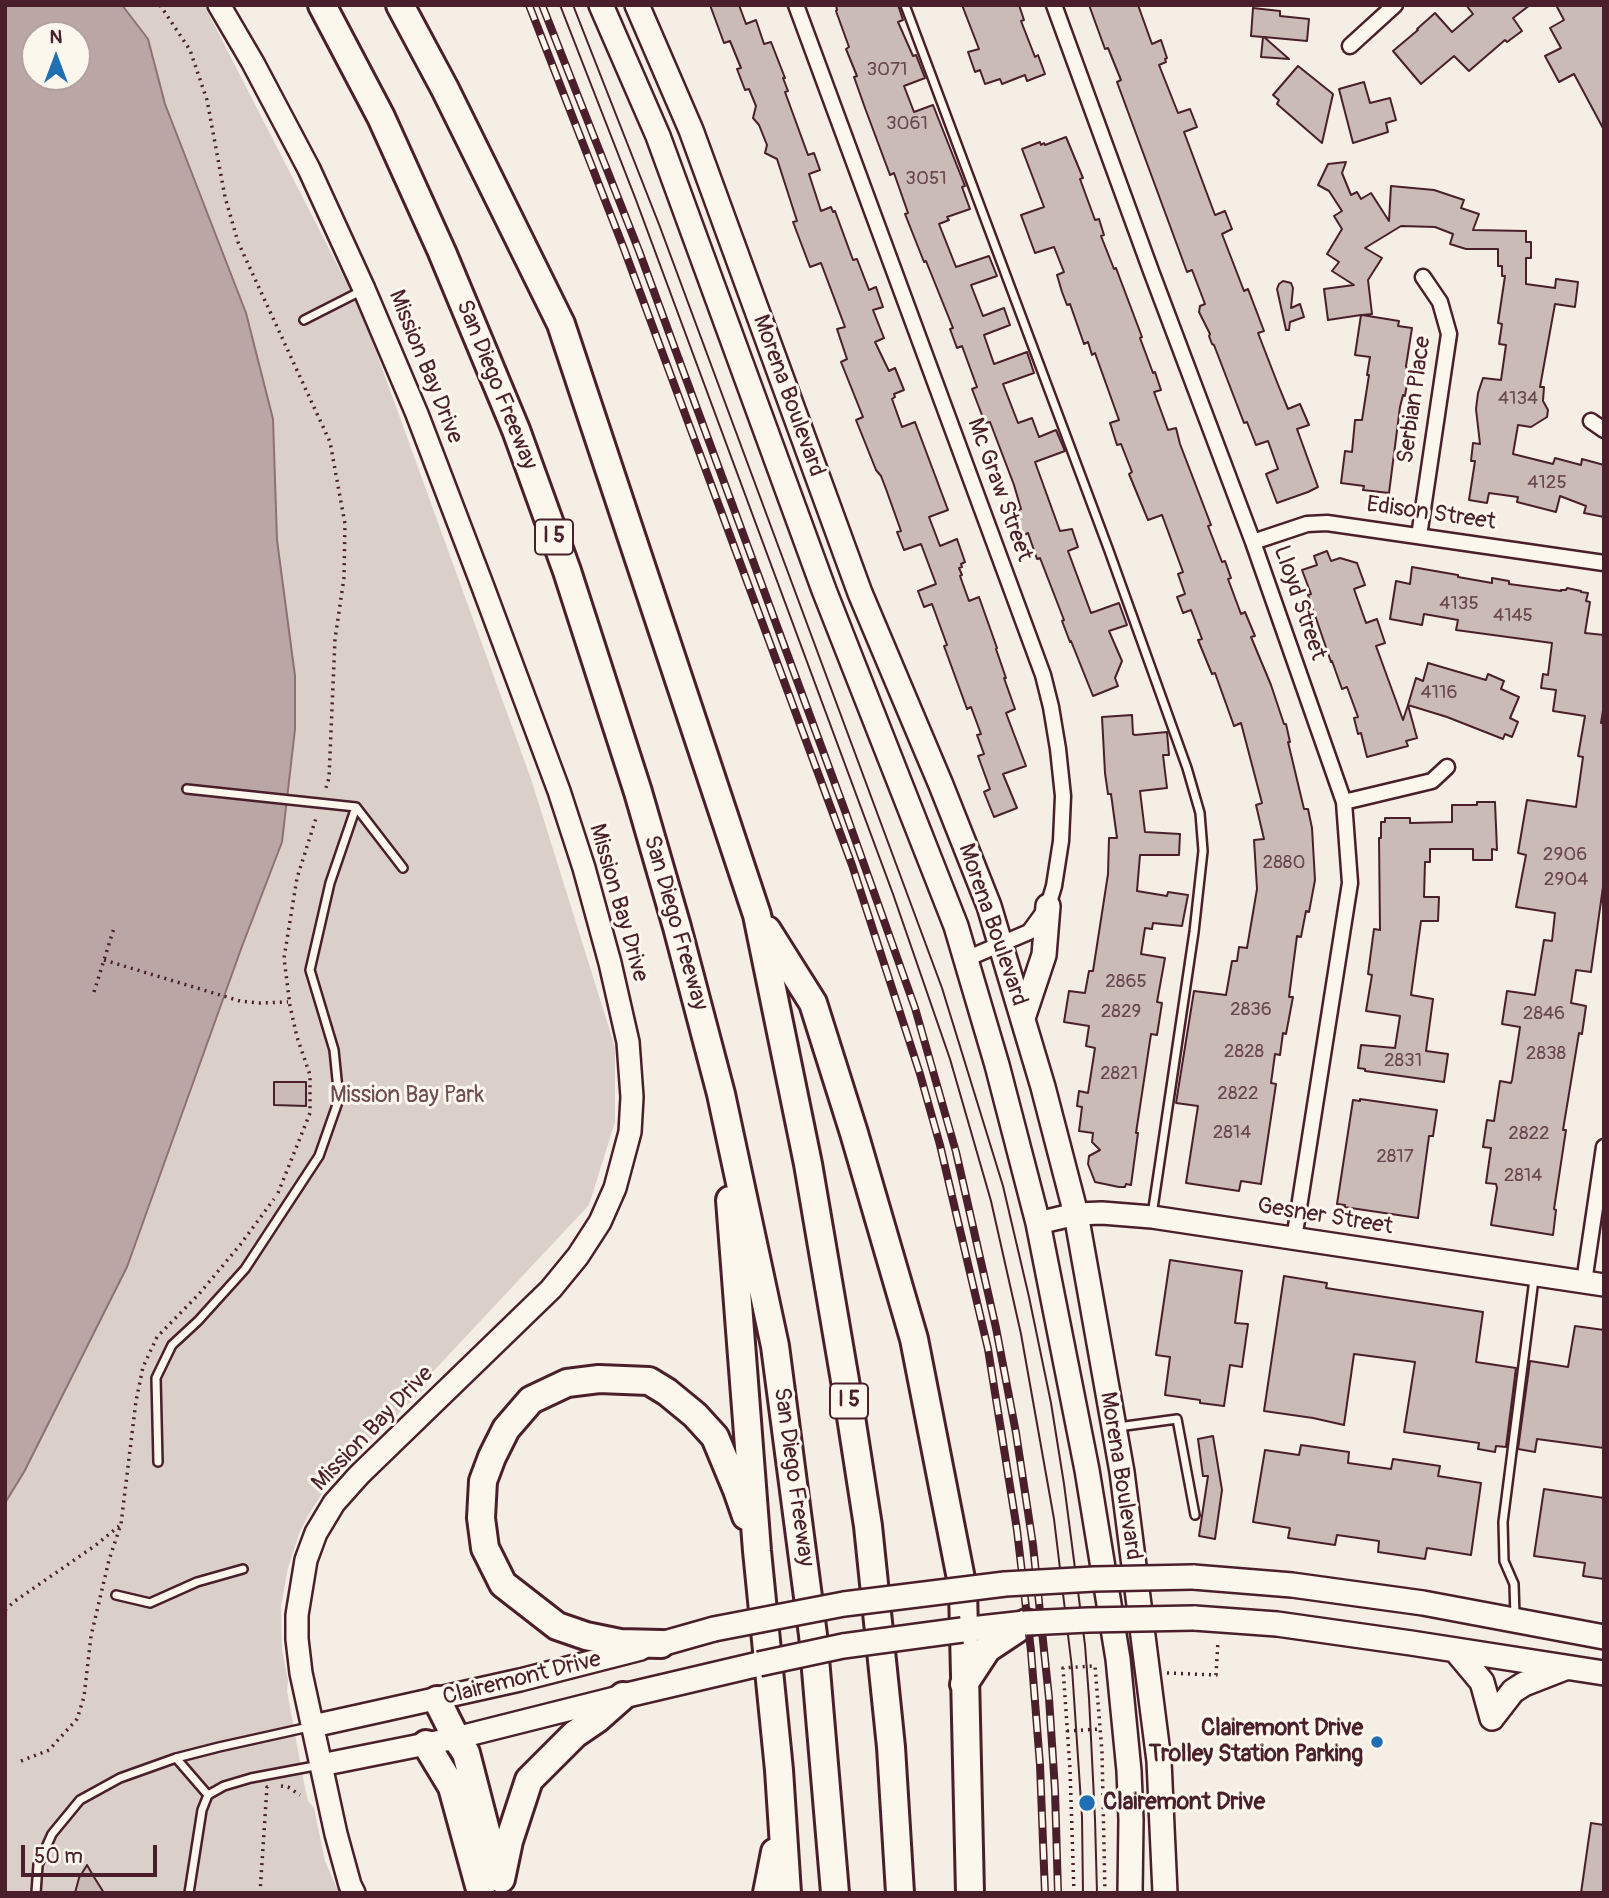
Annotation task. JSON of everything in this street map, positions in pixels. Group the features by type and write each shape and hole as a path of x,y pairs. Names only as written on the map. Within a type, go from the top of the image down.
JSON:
{"highway":[{"name":"San Diego Freeway","path":"322,5 381,117 442,252 516,430 567,572 638,792 677,927 721,1094 777,1358 814,1636 835,1893"},
{"name":"I 5","path":"400,5 445,89 561,324 757,915 808,1164 868,1526 891,1747 901,1893"},
{"path":"757,915 813,1003 914,1339 962,1589 970,1893"},
{"path":"721,1094 757,1551 779,1770 787,1893"},
{"path":"661,1644 620,1643 557,1626 503,1584 485,1548 481,1518 482,1481 506,1429 531,1401 567,1383 599,1379 649,1381 667,1392 695,1415 715,1437 737,1490 757,1551"},
{"path":"964,1684 987,1649 1026,1623"},
{"path":"496,1888 529,1780 575,1734 623,1696"},
{"path":"437,1700 466,1753 492,1854 496,1888"},
{"path":"426,1744 452,1787 496,1888"},
{"path":"767,1893 774,1858 779,1770"}],"main road":[{"name":"Mission Bay Drive","path":"219,5 309,169 417,414 559,791 584,868 628,1042 632,1097 630,1132 615,1188 600,1222 578,1256 551,1289 359,1475 334,1503 316,1533 306,1560 296,1639 336,1834 354,1893"},
{"name":"Morena Boulevard","path":"601,5 658,136 824,590 956,926 997,1065 1038,1223 1087,1470 1118,1659 1129,1770 1130,1893"},
{"name":"Morena Boulevard","path":"636,5 691,130 860,593 989,906 1042,1083 1076,1214 1122,1472 1159,1761 1165,1893"},
{"path":"1023,1018 1044,955 1048,906"},
{"name":"Gesner Street","path":"1038,1223 1076,1214 1152,1217 1594,1284"},
{"name":"Clairemont Drive","path":"313,1726 437,1700 714,1629 844,1604 1017,1583 1193,1577 1292,1585 1423,1603 1604,1637"},
{"name":"Clairemont Drive","path":"321,1765 456,1738 716,1673 843,1646 1026,1623 1195,1618 1277,1624 1604,1673"},
{"path":"1456,1651 1482,1682 1492,1718 1513,1691 1524,1684 1567,1668"}],"street":[{"name":"Mc Graw Street","path":"796,5 1043,675 1051,707 1063,796 1061,841 1048,906 1029,932 966,959"},
{"name":"Lloyd Street","path":"1054,5 1253,542 1344,802 1350,883 1294,1239"},
{"path":"1350,46 1395,5"},
{"name":"Serbian Place","path":"1419,536 1449,334 1440,302 1423,277"},
{"name":"Edison Street","path":"1253,542 1307,524 1327,523 1604,563"},
{"path":"1344,802 1432,781 1447,767"},
{"path":"1594,1284 1604,1147"}],"lane":[{"path":"905,5 1108,548 1187,768 1200,813 1203,851 1194,932 1152,1217"},
{"path":"304,320 364,289"},
{"path":"187,789 356,807 403,869"},
{"path":"158,1462 156,1378 172,1345 198,1321 245,1269 320,1156 339,1099 334,1050 310,970 330,883 356,807"},
{"path":"1515,1620 1514,1584 1504,1561 1503,1522 1534,1275"},
{"path":"1114,1428 1177,1419 1195,1515"},
{"path":"116,1595 149,1603 197,1582 243,1569"},
{"path":"36,1893 38,1865 52,1834 80,1800 120,1778 176,1758 313,1726"},
{"path":"176,1758 208,1795"},
{"path":"188,1893 202,1810 208,1795 224,1786 251,1778 321,1765"}],"path":[{"path":"22,1761 49,1750 77,1720 84,1698 91,1636 109,1560 121,1524 136,1401 143,1367 157,1337 199,1294 279,1192 310,1114 310,1075 296,1037 284,958 296,878 329,778 335,639 344,578 345,524 330,442 238,242 225,197 207,100 190,50 160,5"},
{"path":"94,992 114,928"},
{"path":"104,960 240,1001 289,1002"},
{"path":"5,1610 121,1524"},
{"path":"1148,1675 1216,1675 1219,1641"},
{"path":"1074,1893 1063,1668 1096,1666 1105,1893"},
{"path":"1067,1731 1100,1729"},
{"path":"260,1893 267,1787 288,1787 300,1795"}],"green space":[{"name":"Mission Bay Park","path":"112,5 204,5 362,313 531,779 615,1047 615,1122 589,1205 428,1377 426,1387 329,1483 300,1531 288,1568 281,1606 282,1649 288,1680 287,1691 308,1801 314,1808 325,1861 339,1893 5,1893 5,1503 24,1472 127,1267 282,842 295,676 277,540 148,39"}],"shaded area":[{"path":"5,5 122,5 148,39 165,104 246,313 273,419 277,540 295,676 295,729 282,842 127,1267 24,1472 5,1503"}],"building":[{"path":"710,5 739,5 746,24 756,20 764,44 771,42 785,78 788,91 785,92 808,155 814,153 820,170 809,174 821,211 831,207 833,212 835,211 853,260 857,259 869,290 876,287 883,307 873,310 884,338 875,342 889,371 895,368 904,390 894,394 892,399 902,427 915,422 948,510 929,517 940,546 957,539 965,562 959,568 962,575 960,576 969,601 979,597 1015,709 1006,713 1026,766 1003,774 1017,808 994,817 984,792 990,789 978,756 984,754 977,735 981,734 971,707 967,709 932,604 924,607 918,591 936,584 921,544 904,550 897,532 901,531 886,489 856,420 863,417 841,362 847,359 837,329 845,327 821,263 810,267 793,222 797,221 777,159 765,153 767,145 759,125 753,118 756,106 749,89 745,90 737,69 741,68 730,41 724,43"},
{"path":"836,5 898,5 903,20 898,22 925,78 904,86 914,112 933,105 965,186 962,187 970,209 947,217 949,220 939,224 956,267 989,256 997,276 971,285 983,316 1004,308 1010,325 984,335 994,364 1027,352 1034,373 1003,384 1018,423 1032,418 1039,437 1056,430 1065,451 1035,462 1060,531 1072,529 1078,547 1068,551 1091,613 1119,603 1127,625 1109,631 1122,661 1115,678 1118,686 1093,696 1070,642 1040,558 1037,559 1028,533 1022,536 1013,512 1021,509 1014,485 990,422 985,423 972,389 977,387 962,346 957,348 950,329 953,328 905,214 908,213 894,173 890,175 865,108 854,77 857,76 846,49 849,47"},
{"path":"962,5 1019,5 1024,20 1021,21 1045,74 1027,81 1025,75 1002,84 1000,79 985,84 980,70 975,72 968,52 979,49"},
{"path":"1089,5 1138,5 1152,44 1161,40 1167,58 1166,62 1159,65 1178,113 1190,109 1197,127 1184,132 1215,215 1225,211 1232,229 1222,234 1244,291 1248,289 1264,331 1258,333 1288,409 1300,404 1309,425 1297,429 1318,487 1308,492 1277,503 1266,474 1278,469 1268,441 1256,445 1247,422 1244,423 1199,312 1200,306 1205,304 1192,270 1187,272 1117,82 1121,80 1108,48 1105,49"},
{"path":"1466,5 1530,5 1513,18 1522,31 1507,42 1505,40 1469,71 1454,56 1421,84 1393,51 1435,13 1452,32 1473,14"},
{"path":"1556,5 1604,5 1604,130 1574,74 1559,82 1545,56 1561,48 1550,28 1564,20"},
{"path":"1253,8 1280,11 1280,16 1309,19 1307,41 1264,37 1289,59 1261,57 1263,37 1251,36"},
{"path":"1298,66 1333,94 1322,143 1277,104 1279,100 1273,95"},
{"path":"1364,82 1370,103 1390,98 1396,120 1386,123 1388,132 1353,143 1339,89"},
{"path":"1066,137 1083,178 1080,179 1095,220 1099,219 1104,235 1101,236 1114,269 1116,268 1153,373 1155,372 1161,390 1154,392 1168,430 1176,428 1211,525 1208,526 1231,578 1228,579 1241,614 1245,612 1255,636 1251,637 1286,724 1304,809 1308,809 1312,828 1315,880 1301,937 1297,936 1289,997 1293,997 1286,1034 1283,1033 1280,1055 1275,1054 1271,1083 1276,1084 1261,1184 1241,1181 1239,1191 1186,1183 1198,1106 1176,1103 1194,991 1226,995 1232,961 1237,961 1239,947 1247,948 1257,889 1254,840 1264,839 1256,805 1262,803 1241,723 1234,726 1215,673 1212,674 1198,640 1202,639 1191,610 1183,613 1177,597 1185,594 1178,574 1183,572 1162,515 1148,520 1129,474 1132,472 1121,444 1117,445 1110,423 1119,420 1095,353 1092,355 1088,342 1084,344 1070,304 1067,305 1062,292 1057,275 1064,272 1054,247 1035,253 1021,215 1044,207 1022,149 1040,142 1045,145"},
{"path":"1346,162 1342,173 1351,195 1357,192 1361,199 1371,193 1389,221 1391,186 1434,190 1464,200 1461,208 1479,214 1473,230 1526,231 1526,242 1531,242 1531,258 1526,258 1526,284 1555,288 1556,279 1578,282 1575,307 1555,304 1540,387 1544,387 1543,401 1548,410 1547,417 1531,427 1518,425 1513,454 1553,464 1555,458 1581,465 1582,459 1604,465 1604,517 1584,513 1586,506 1560,496 1556,512 1517,502 1518,497 1489,493 1487,503 1469,500 1475,461 1471,461 1473,443 1480,444 1476,409 1478,393 1483,378 1501,380 1506,345 1499,344 1502,324 1498,323 1505,276 1502,276 1502,266 1498,266 1498,249 1466,249 1450,244 1453,234 1435,227 1401,226 1365,248 1382,258 1368,280 1372,314 1362,315 1399,321 1398,326 1412,328 1406,366 1409,371 1405,396 1403,395 1400,407 1389,493 1363,490 1364,486 1341,483 1345,451 1352,452 1355,420 1362,420 1370,357 1355,355 1361,315 1328,320 1324,289 1354,285 1332,271 1339,262 1327,254 1342,229 1334,216 1342,211 1329,191 1318,185 1328,164"},
{"path":"1283,281 1291,283 1293,288 1291,308 1300,304 1304,317 1290,322 1289,330 1286,330 1277,289"},
{"path":"1327,551 1331,561 1340,558 1357,563 1365,585 1354,589 1366,623 1377,619 1385,643 1376,646 1403,720 1408,705 1417,738 1406,741 1408,746 1367,757 1354,718 1358,717 1347,687 1342,689 1331,662 1302,570 1317,565 1314,556"},
{"path":"1412,567 1492,583 1492,578 1509,581 1509,584 1561,591 1567,588 1588,593 1586,601 1590,602 1585,633 1604,635 1604,704 1601,723 1604,723 1604,880 1591,972 1576,970 1571,1003 1586,1006 1563,1130 1566,1130 1554,1209 1553,1235 1491,1225 1497,1188 1496,1184 1486,1183 1491,1148 1483,1147 1487,1120 1494,1121 1500,1081 1511,1083 1512,1080 1520,1027 1502,1024 1507,991 1535,995 1544,940 1552,941 1555,913 1516,907 1526,855 1518,853 1527,800 1576,807 1583,757 1578,756 1585,716 1553,711 1556,690 1541,688 1543,674 1548,675 1552,643 1456,630 1458,620 1424,614 1422,625 1390,619 1396,581 1410,584"},
{"path":"1428,663 1486,680 1488,674 1504,681 1501,689 1519,697 1510,718 1518,722 1512,737 1505,734 1503,739 1408,705 1416,678 1423,681"},
{"path":"1132,715 1135,735 1167,732 1169,755 1163,755 1167,788 1140,791 1145,832 1180,834 1179,855 1140,855 1137,891 1167,896 1168,892 1188,895 1182,926 1153,923 1152,929 1145,928 1141,954 1165,958 1157,1002 1162,1003 1157,1035 1151,1034 1131,1185 1119,1187 1095,1182 1088,1164 1089,1156 1100,1150 1092,1142 1093,1133 1079,1131 1082,1107 1077,1106 1079,1091 1088,1093 1095,1048 1086,1046 1089,1026 1064,1022 1069,991 1085,993 1089,971 1093,971 1108,874 1109,838 1117,838 1105,773 1102,717"},
{"path":"1477,802 1495,802 1497,850 1492,849 1492,860 1473,860 1473,849 1430,849 1430,862 1425,862 1424,897 1439,897 1438,921 1421,921 1411,995 1433,999 1426,1051 1448,1054 1444,1082 1358,1068 1361,1045 1395,1048 1400,1016 1366,1011 1372,975 1368,974 1374,929 1380,930 1381,822 1385,822 1385,818 1410,818 1410,823 1452,822 1452,805 1477,805"},
{"path":"274,1082 306,1082 306,1106 274,1105"},
{"path":"1353,1100 1437,1110 1433,1136 1429,1136 1418,1218 1337,1204"},
{"path":"1170,1260 1242,1271 1235,1323 1248,1324 1242,1367 1230,1365 1224,1406 1165,1395 1170,1357 1156,1355"},
{"path":"1284,1276 1327,1283 1326,1288 1483,1312 1476,1362 1516,1368 1506,1447 1496,1446 1495,1452 1478,1449 1479,1443 1404,1432 1415,1362 1354,1354 1344,1425 1264,1411"},
{"path":"1575,1326 1604,1330 1604,1448 1537,1439 1535,1452 1518,1449 1530,1361 1568,1367"},
{"path":"1213,1436 1222,1490 1215,1539 1199,1536 1208,1476 1203,1476 1198,1439"},
{"path":"1301,1445 1349,1452 1348,1463 1391,1469 1393,1459 1440,1466 1438,1476 1481,1483 1471,1555 1427,1548 1425,1559 1378,1552 1379,1541 1337,1535 1335,1545 1288,1538 1290,1528 1253,1522 1265,1450 1299,1455"},
{"path":"1544,1489 1604,1498 1604,1579 1583,1576 1585,1563 1534,1556"},
{"path":"1591,1823 1604,1825 1604,1893 1581,1893"},
{"path":"87,1865 104,1893 75,1893 79,1878"}],"tram line":[{"path":"560,5 636,200 893,894 950,1059 991,1201 1021,1334 1054,1519 1072,1668 1082,1817 1083,1893"},
{"path":"573,5 660,227 942,988 1003,1186 1051,1403 1064,1484 1085,1645 1097,1893"}],"railway":[{"path":"529,5 624,249 852,865 920,1074 940,1145 988,1349 1017,1530 1031,1651 1040,1765 1045,1893"},
{"path":"542,5 639,251 845,811 915,1008 956,1152 996,1328 1033,1545 1049,1698 1058,1893"}],"place":[{"name":"Clairemont Drive Trolley Station Parking","path":"1377,1742"},
{"name":"Clairemont Drive","path":"1087,1803"}]}
